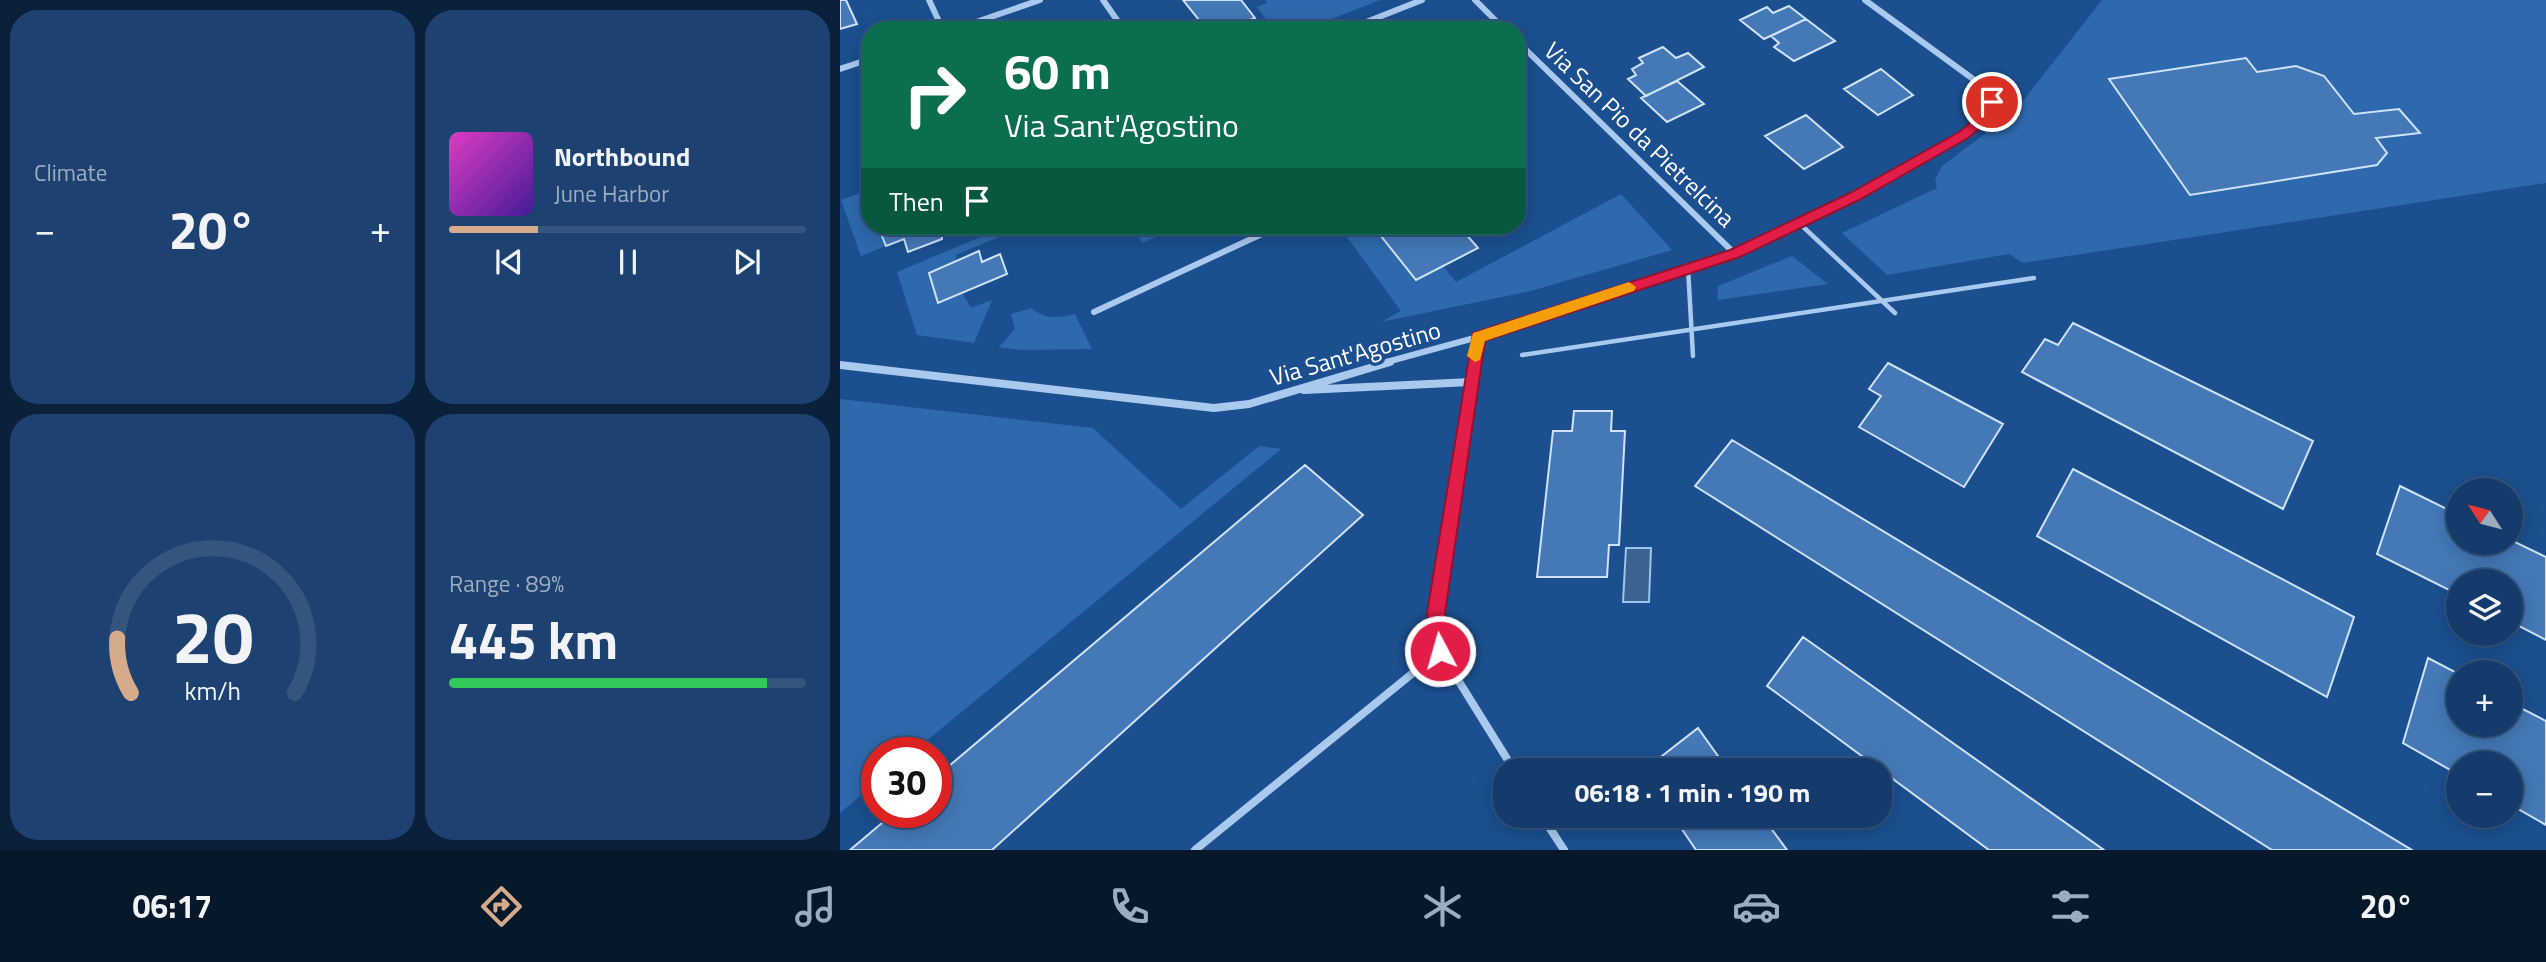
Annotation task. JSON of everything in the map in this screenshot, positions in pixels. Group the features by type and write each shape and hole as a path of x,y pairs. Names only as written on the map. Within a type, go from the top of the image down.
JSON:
{"street":[{"path":"929,0 939,21"},
{"path":"979,21 1040,0"},
{"path":"1103,0 1118,21"},
{"path":"1369,21 1422,0"},
{"path":"1475,0 1496,21"},
{"name":"Via Sant'Agostino","path":"840,365 1214,408 1239,406 1478,337 1735,254 1855,196 1964,135 1989,115 1992,102 1984,87 1865,0"},
{"name":"Via San Pio da Pietrelcina","path":"1526,50 1735,254"},
{"path":"840,69 861,62"},
{"path":"1094,312 1260,235"},
{"path":"1478,337 1436,613 1440,651 1507,758"},
{"path":"1296,391 1471,382"},
{"path":"1195,850 1440,651"},
{"path":"1550,828 1564,850"}],"lane":[{"path":"1799,223 1895,313"},
{"path":"1688,268 1693,356"},
{"path":"1522,355 2034,278"}],"shaded area":[{"path":"1265,0 1380,0 1327,21 1267,21 1257,7 1267,3"},
{"path":"2102,0 2546,0 2546,183 2023,263 2009,254 1887,275 1842,233 1937,188 1935,180 1942,166 2015,111"},
{"path":"861,192 861,235 882,235 886,246 861,256 841,200"},
{"path":"1621,194 1672,250 1531,291 1381,322 1401,311 1346,235 1380,235 1416,280 1443,266 1456,282"},
{"path":"985,235 998,235 956,255 956,261 929,273 938,302 962,292 971,308 992,300 974,343 917,335 897,272"},
{"path":"1137,235 1160,235 1142,243"},
{"path":"1792,256 1828,284 1718,300 1718,286"},
{"path":"1031,308 1042,315 1052,317 1075,314 1092,349 1023,350 999,347 1015,329 1011,314"},
{"path":"840,399 1093,428 1181,509 1259,446 1281,449 931,737 861,737 861,795 840,813"},
{"path":"1626,548 1651,548 1649,602 1623,602"}],"building":[{"path":"840,0 846,0 857,24 840,29"},
{"path":"1183,0 1241,0 1255,18 1247,21 1200,21"},
{"path":"1789,6 1806,19 1764,39 1740,20 1767,7 1773,13"},
{"path":"1806,19 1835,41 1794,61 1774,47 1779,43 1771,36"},
{"path":"1663,47 1676,58 1688,53 1704,67 1646,96 1628,79 1636,75 1632,69 1643,63 1639,58"},
{"path":"2246,58 2257,72 2296,66 2324,76 2354,114 2399,109 2420,133 2376,138 2387,153 2377,165 2190,195 2109,79"},
{"path":"1881,69 1913,95 1878,115 1844,89"},
{"path":"1677,81 1704,104 1667,122 1641,98"},
{"path":"1806,115 1843,147 1804,169 1765,136"},
{"path":"882,235 942,235 942,239 908,252 904,239 886,246"},
{"path":"1380,235 1467,235 1478,248 1416,280"},
{"path":"979,251 982,262 1000,254 1007,274 938,303 929,273"},
{"path":"2073,323 2313,441 2283,509 2022,372 2045,339 2058,345"},
{"path":"1888,363 2003,424 1964,487 1859,427 1881,396 1869,389"},
{"path":"1574,411 1612,411 1611,431 1625,431 1619,545 1609,545 1607,577 1537,577 1553,431 1572,431"},
{"path":"1732,440 2412,850 2272,850 1695,486"},
{"path":"1305,465 1363,515 992,850 850,850 876,828 952,828 952,763"},
{"path":"2073,469 2354,617 2327,697 2037,536"},
{"path":"2400,486 2446,509 2446,555 2524,555 2524,546 2546,557 2546,640 2523,628 2523,569 2446,569 2446,588 2377,554"},
{"path":"1803,637 2104,850 1989,850 1892,778 1892,758 1864,758 1767,686"},
{"path":"2428,658 2446,667 2446,737 2523,737 2523,709 2546,721 2546,825 2523,812 2523,751 2446,751 2446,768 2403,743"},
{"path":"1698,728 1719,758 1659,758"},
{"path":"1681,828 1771,828 1787,850 1696,850"}],"slow traffic":[{"path":"1475,356 1478,337 1629,287"}],"route":[{"path":"1440,651 1436,613 1478,337 1735,254 1855,196 1964,135 1989,115 1992,102"}]}
